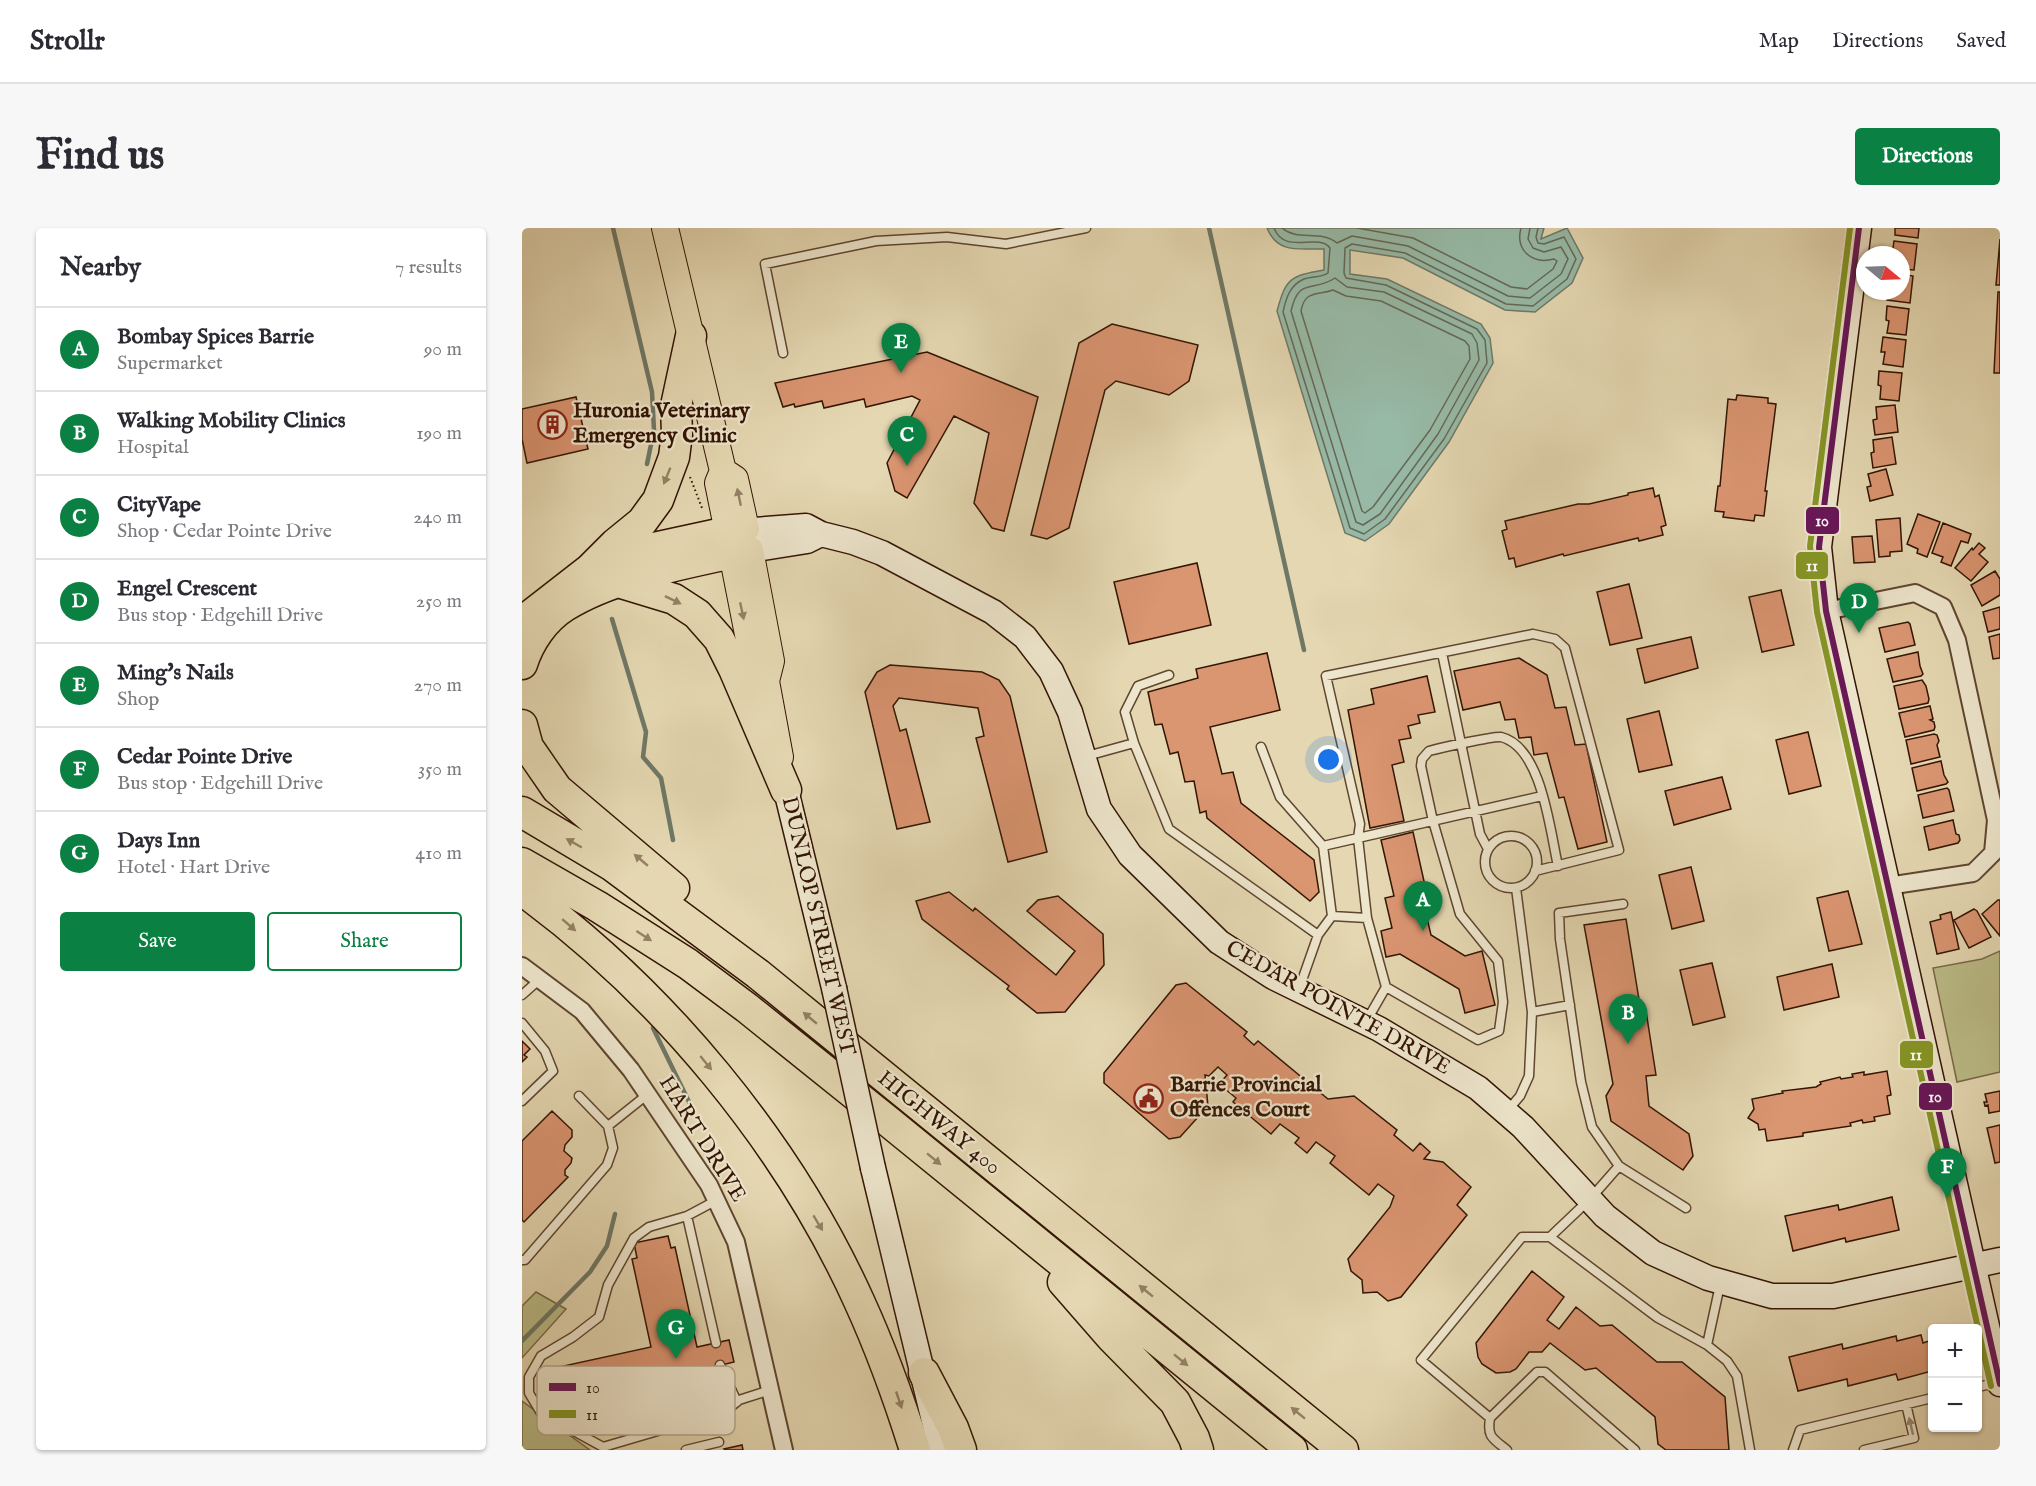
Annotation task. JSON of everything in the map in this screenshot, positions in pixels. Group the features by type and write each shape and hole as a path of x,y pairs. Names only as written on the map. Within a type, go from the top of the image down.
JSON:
{"highway":[{"path":"522,622 590,569 642,522 658,500 674,457 677,434 676,406 691,336"},
{"path":"590,569 631,553 739,541"},
{"path":"522,664 527,649 544,624 564,606 618,582 739,541"},
{"path":"618,582 674,599 698,614 719,639 735,669 786,790"},
{"path":"522,725 528,747 557,789 682,895 758,974"},
{"name":"HIGHWAY 400","path":"522,812 611,865 758,974 1343,1450"},
{"name":"HIGHWAY 400","path":"522,862 597,906 705,977 817,1064 1292,1450"},
{"path":"522,890 561,918 606,958 681,1033 764,1138 818,1223 859,1300 898,1395 915,1450"},
{"path":"1005,1216 1111,1337 1175,1402 1194,1438 1197,1450"},
{"path":"924,1373 953,1428 961,1450"}],"main road":[{"name":"DUNLOP STREET WEST","path":"665,228 723,471 718,483 739,541 754,665 766,681 786,790"}],"street":[{"path":"1859,228 1819,547 1826,611 2000,1383"},
{"name":"CEDAR POINTE DRIVE","path":"739,541 807,541 821,534 854,542 882,553 993,612 1025,637 1051,671 1070,712 1099,809 1130,855 1219,942 1273,977 1366,1023 1478,1088 1523,1127 1605,1216 1653,1253 1721,1282 1772,1296 1833,1296 2000,1260"},
{"path":"1826,611 1915,592 1943,608 1957,640 1996,820 1993,853 1973,873 1888,886"},
{"name":"DUNLOP STREET WEST","path":"786,790 941,1450"},
{"name":"HART DRIVE","path":"522,966 582,1011 631,1070 709,1185 736,1242 784,1450"}],"lane":[{"path":"783,353 765,264 876,241 947,237 1006,244 1086,228"},
{"path":"1366,1023 1386,987 1367,918 1358,838 1360,824 1326,676 1533,634 1555,639 1565,648 1619,850 1535,871"},
{"path":"1442,653 1480,834 1488,849"},
{"path":"1169,675 1137,686 1125,712 1134,743 1169,829 1318,935"},
{"path":"1386,987 1478,1040 1499,1031 1503,1002 1498,961 1460,914 1433,821 1421,766 1422,759 1428,751 1500,737 1519,747 1533,766 1558,866"},
{"path":"1083,757 1134,743"},
{"path":"1261,747 1280,797 1323,846 1332,916 1318,935 1299,990"},
{"path":"1323,846 1542,796"},
{"path":"1509,835 1526,840 1536,854 1535,871 1531,879 1516,888 1499,886 1492,881 1485,865 1488,849 1500,837 1509,835"},
{"path":"1507,1113 1520,1096 1529,1076 1532,1011 1516,888"},
{"path":"1623,904 1559,913 1581,1082 1592,1127 1619,1166 1686,1208"},
{"path":"1332,916 1367,918"},
{"path":"522,995 540,979"},
{"path":"1532,1011 1570,1005"},
{"path":"522,1023 545,1051 553,1071 522,1101"},
{"path":"608,1126 648,1094"},
{"path":"522,1260 525,1260 607,1165 613,1148 608,1126 579,1096"},
{"path":"1550,1237 1590,1199 1619,1166"},
{"path":"537,1407 529,1394 529,1377 541,1356 573,1337 599,1317 608,1285 634,1238 649,1227 687,1216 717,1200"},
{"path":"687,1216 716,1342"},
{"path":"1490,1418 1421,1360 1522,1237 1550,1237 1659,1318 1707,1345 1727,1361 1737,1376 1750,1450"},
{"path":"1707,1345 1721,1282"},
{"path":"1507,1450 1490,1436 1488,1428 1490,1418 1537,1372 1545,1372 1635,1450"},
{"path":"1982,1386 2000,1383"},
{"path":"735,1398 737,1402 770,1390"},
{"path":"1793,1450 1800,1430 1928,1399"},
{"path":"1864,1450 1914,1438 1906,1404"},
{"path":"581,1435 603,1447 644,1435"},
{"path":"687,1450 719,1442"}],"path":[{"path":"688,472 702,510"}],"green space":[{"path":"2000,951 2000,1072 1957,1082 1933,968 1982,959"},
{"path":"536,1292 566,1309 522,1358 522,1306"},
{"path":"522,1401 537,1412 537,1435 569,1435 590,1450 522,1450"}],"water":[{"path":"1267,228 1544,228 1541,239 1567,228 1583,258 1572,283 1535,312 1505,310 1403,258 1350,250 1350,274 1387,279 1481,324 1490,338 1493,363 1449,442 1389,524 1365,541 1345,533 1277,311 1283,292 1291,280 1304,274 1324,270 1324,249 1299,249 1284,246 1277,243"}],"building":[{"path":"1895,228 1919,228 1918,238 1895,235"},
{"path":"2000,239 2000,285 1996,285"},
{"path":"1894,241 1917,244 1914,270 1910,270 1910,246 1893,246"},
{"path":"1910,276 1913,276 1910,303 1887,300 1910,300"},
{"path":"1998,292 2000,292 2000,373 1994,373"},
{"path":"1887,306 1909,309 1906,335 1887,333 1889,321 1886,320"},
{"path":"1112,324 1198,345 1189,381 1169,395 1116,381 1105,390 1069,528 1047,539 1031,535 1079,343"},
{"path":"1883,337 1906,340 1903,367 1883,364 1885,352 1881,352"},
{"path":"927,352 1038,397 1004,531 992,528 974,503 989,433 954,416 907,498 895,491 887,463 920,400 912,396 866,407 864,399 824,408 822,401 795,407 794,404 783,407 775,383"},
{"path":"1879,371 1902,373 1899,401 1880,399"},
{"path":"1737,395 1768,398 1768,403 1776,404 1764,516 1755,515 1754,521 1723,517 1724,512 1715,511 1718,486 1720,486 1728,399 1736,400"},
{"name":"Huronia Veterinary Emergency Clinic","path":"576,397 588,449 527,463 522,439 522,409"},
{"path":"1895,405 1898,432 1875,435 1873,420 1877,419 1876,407"},
{"path":"1892,437 1896,464 1873,468 1871,453 1874,452 1873,440"},
{"path":"1886,469 1893,495 1870,501 1867,487 1871,486 1868,474"},
{"path":"1653,488 1655,497 1659,495 1666,525 1661,527 1663,535 1639,541 1638,538 1564,556 1563,554 1516,567 1514,558 1509,559 1502,531 1507,529 1505,521"},
{"path":"1918,514 1940,522 1927,557 1917,553 1918,549 1907,544"},
{"path":"1900,518 1902,551 1890,552 1890,556 1879,557 1876,520"},
{"path":"1943,523 1971,534 1968,543 1961,541 1951,566 1941,562 1943,557 1932,553"},
{"path":"1872,536 1875,562 1854,563 1852,537"},
{"path":"1979,543 1985,548 1979,554 1988,562 1971,581 1955,568"},
{"path":"1197,563 1211,625 1129,644 1114,582"},
{"path":"1995,571 2000,579 2000,595 1982,606 1971,585"},
{"path":"1629,584 1642,638 1610,645 1597,592"},
{"path":"1781,590 1794,645 1762,652 1749,597"},
{"path":"2000,607 2000,629 1988,632 1983,612"},
{"path":"1908,622 1915,645 1885,652 1879,628"},
{"path":"2000,634 2000,658 1993,659 1989,637"},
{"path":"1691,637 1698,668 1645,683 1637,649"},
{"path":"1918,652 1923,674 1893,682 1887,659"},
{"path":"1267,653 1280,710 1210,727 1222,774 1233,772 1241,803 1314,860 1319,892 1310,901 1207,818 1206,811 1200,813 1194,781 1185,782 1178,752 1170,754 1162,724 1155,725 1148,692 1198,678 1196,669"},
{"path":"1519,658 1547,675 1555,708 1566,707 1575,745 1586,744 1607,842 1578,849 1564,797 1559,798 1547,753 1534,755 1531,737 1519,738 1515,719 1505,720 1500,702 1463,710 1454,671"},
{"path":"890,665 982,672 999,680 1010,696 1047,852 1008,862 976,738 984,736 978,708 899,698 893,706 900,731 906,729 930,822 897,829 865,692 877,672"},
{"path":"1427,676 1435,712 1418,715 1420,723 1408,726 1411,738 1399,740 1404,762 1392,765 1404,821 1370,828 1348,710 1374,704 1371,689"},
{"path":"1922,680 1926,686 1928,703 1899,709 1894,686"},
{"path":"1930,706 1933,719 1930,720 1934,722 1934,730 1905,737 1899,713"},
{"path":"1659,711 1672,765 1639,772 1627,719"},
{"path":"1808,732 1821,786 1789,794 1776,740"},
{"path":"1937,735 1939,741 1937,745 1940,757 1911,764 1906,740"},
{"path":"1941,761 1948,782 1917,791 1912,768"},
{"path":"1722,777 1731,809 1674,825 1665,791"},
{"path":"1947,788 1954,811 1923,818 1918,795"},
{"path":"1953,820 1956,834 1959,835 1958,843 1929,850 1924,827"},
{"path":"1413,832 1430,908 1425,910 1431,935 1465,956 1482,951 1495,1005 1465,1013 1459,989 1400,954 1386,957 1381,931 1392,928 1385,898 1394,896 1381,840"},
{"path":"1691,867 1704,921 1672,929 1659,875"},
{"path":"1848,891 1862,944 1829,951 1817,898"},
{"path":"949,892 973,911 975,908 1056,975 1075,951 1027,911 1038,900 1058,896 1103,934 1104,965 1065,1012 1037,1013 1007,989 1009,986 922,919 916,901"},
{"path":"2000,900 2000,936 1982,914"},
{"path":"1974,909 1991,937 1969,948 1954,920"},
{"path":"1951,912 1959,949 1937,954 1930,922 1941,919 1940,915"},
{"path":"1626,919 1641,1012 1646,1011 1656,1075 1646,1076 1649,1106 1689,1134 1693,1156 1683,1170 1611,1121 1606,1096 1613,1084 1584,925"},
{"path":"1712,963 1725,1017 1693,1025 1680,970"},
{"path":"1832,964 1839,997 1784,1010 1777,977"},
{"path":"1186,983 1247,1032 1244,1036 1254,1045 1258,1041 1328,1099 1354,1096 1397,1130 1394,1135 1413,1151 1420,1143 1430,1152 1424,1159 1443,1162 1471,1187 1457,1205 1467,1215 1401,1297 1388,1301 1377,1292 1363,1293 1362,1280 1351,1271 1348,1259 1390,1207 1394,1196 1378,1184 1369,1195 1330,1163 1335,1156 1316,1142 1307,1153 1295,1143 1299,1138 1280,1124 1271,1134 1233,1102 1236,1098 1219,1084 1227,1075 1218,1067 1209,1076 1205,1075 1208,1106 1180,1137 1169,1139 1104,1083 1104,1073 1176,985"},
{"path":"522,1041 530,1049 524,1055 527,1057 522,1062"},
{"path":"1887,1071 1891,1095 1887,1096 1890,1114 1874,1117 1875,1121 1863,1123 1862,1120 1850,1123 1851,1126 1767,1141 1765,1129 1759,1130 1758,1124 1748,1118 1754,1109 1752,1099 1783,1093 1782,1091 1816,1087 1821,1084 1820,1082 1840,1077 1841,1079 1853,1077 1852,1074 1864,1072 1864,1075"},
{"path":"2000,1091 2000,1111 1989,1113 1988,1105 1985,1106 1984,1102 1987,1102 1985,1094"},
{"path":"552,1111 572,1130 572,1137 565,1145 564,1151 572,1158 565,1170 565,1175 568,1177 524,1222 522,1220 522,1141"},
{"path":"2000,1125 2000,1162 1995,1163 1987,1128"},
{"path":"1892,1197 1899,1230 1846,1242 1845,1238 1793,1251 1785,1216 1838,1205 1839,1210"},
{"path":"668,1236 671,1248 675,1247 697,1347 729,1340 734,1362 717,1366 564,1366 651,1347 632,1259 637,1258 634,1243"},
{"path":"1532,1271 1564,1297 1547,1320 1559,1329 1576,1307 1600,1326 1612,1325 1657,1362 1682,1362 1725,1397 1729,1450 1666,1450 1658,1444 1655,1417 1596,1368 1585,1370 1550,1343 1542,1352 1529,1352 1516,1369 1510,1372 1496,1373 1482,1364 1478,1357 1476,1343"},
{"path":"1921,1335 1923,1343 1928,1341 1928,1372 1898,1380 1896,1374 1848,1386 1847,1379 1798,1391 1789,1357 1842,1344 1843,1349 1896,1336 1897,1341"},
{"path":"742,1445 743,1450 724,1449"}],"waterway":[{"path":"613,228 652,392 654,430 647,464"},
{"path":"1209,228 1304,650"},
{"path":"612,619 646,732 643,757 661,778 673,840"},
{"path":"653,1028 692,1108"},
{"path":"522,1341 590,1272 607,1246 615,1214"}],"transit line":[{"name":"11","path":"1850,228 1810,546 1817,612 1991,1386"},
{"name":"10","path":"1859,228 1819,547 1826,611 2000,1384"}],"place":[{"name":"Ming's Nails","path":"901,373"},
{"name":"Huronia Veterinary Emergency Clinic","path":"552,424"},
{"name":"CityVape","path":"907,466"},
{"name":"Engel Crescent","path":"1859,633"},
{"name":"Bombay Spices Barrie","path":"1423,931"},
{"name":"Walking Mobility Clinics","path":"1628,1044"},
{"name":"Barrie Provincial Offences Court","path":"1149,1098"},
{"name":"Cedar Pointe Drive","path":"1947,1198"},
{"name":"Days Inn","path":"676,1359"}]}
